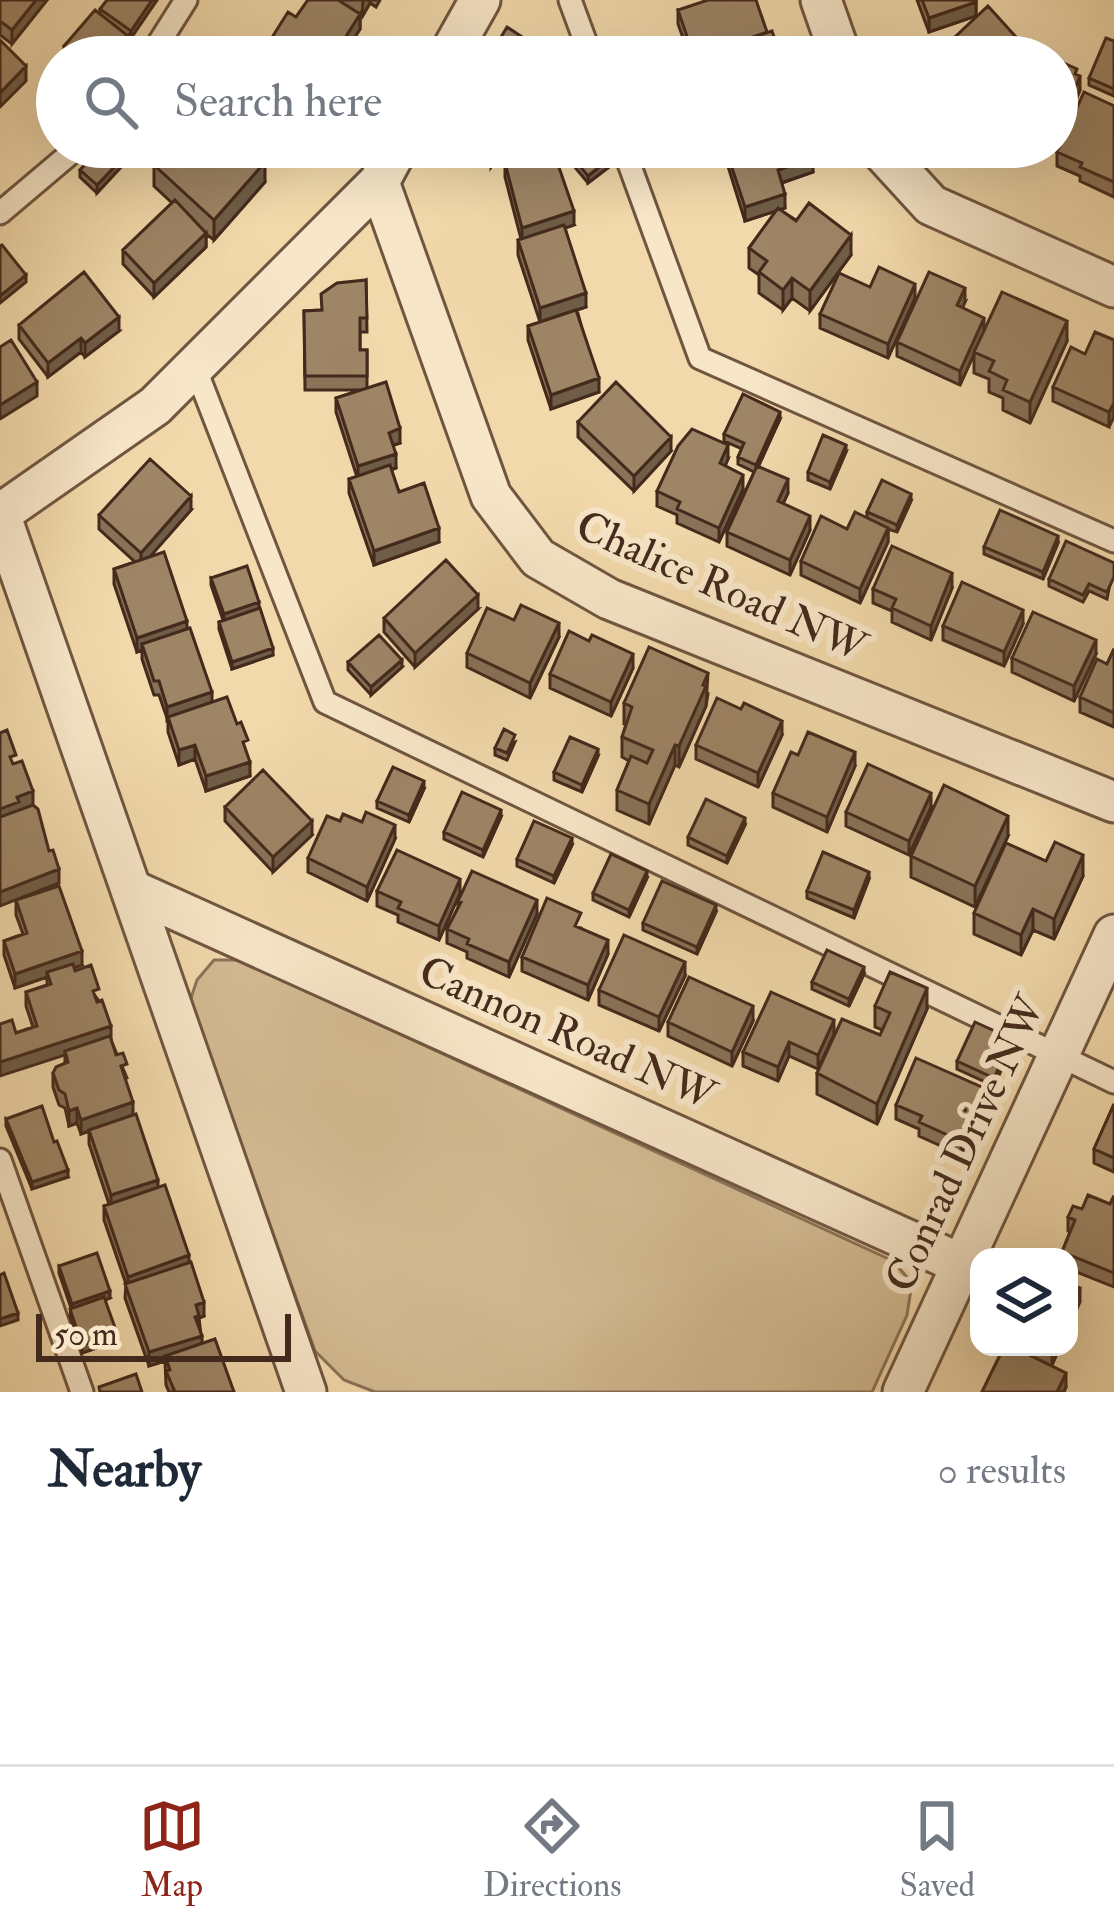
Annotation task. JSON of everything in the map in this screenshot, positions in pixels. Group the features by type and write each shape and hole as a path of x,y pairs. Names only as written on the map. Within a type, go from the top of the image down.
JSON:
{"street":[{"path":"460,36 480,0"},
{"path":"821,0 834,36"},
{"path":"306,1392 0,514 155,406 379,182 387,168"},
{"path":"897,168 931,205 1114,287"},
{"name":"Chalice Road NW","path":"379,182 491,496 538,558 609,599 1114,802"},
{"name":"Cannon Road NW","path":"132,890 963,1265"},
{"name":"Conrad Drive NW","path":"903,1392 1114,935"}],"lane":[{"path":"163,36 186,0"},
{"path":"570,0 583,36"},
{"path":"0,213 53,168"},
{"path":"631,168 700,358 1114,541"},
{"path":"194,364 325,702 1114,1082"},
{"path":"0,1160 82,1392"}],"shaded area":[{"path":"214,960 239,960 893,1261 912,1283 907,1315 872,1392 375,1392 344,1380 315,1351 190,1001 197,980"}],"building":[{"path":"0,0 36,0 12,30 0,21"},
{"path":"107,0 152,0 131,31 100,9"},
{"path":"308,0 338,0 360,14 346,36 273,36 288,12 296,17"},
{"path":"708,0 756,0 767,32 687,36 678,10"},
{"path":"922,0 976,0 976,2 929,18"},
{"path":"988,6 1015,36 956,36"},
{"path":"95,10 128,36 73,36"},
{"path":"1106,38 1114,41 1114,89 1089,78"},
{"path":"0,40 26,66 0,93"},
{"path":"1084,92 1114,106 1114,182 1080,167 1078,105"},
{"path":"82,168 113,168 97,185"},
{"path":"157,168 260,168 214,220"},
{"path":"506,168 559,168 574,211 522,228"},
{"path":"732,168 784,168 778,170 785,194 745,207"},
{"path":"175,200 206,233 154,283 123,250"},
{"path":"809,203 851,235 810,291 792,278 783,290 759,272 767,261 749,248 778,208 796,221"},
{"path":"564,225 586,293 540,308 518,240"},
{"path":"0,246 26,275 0,296"},
{"path":"879,267 915,284 888,344 820,314 839,273 870,287"},
{"path":"84,272 119,317 48,363 19,325"},
{"path":"929,272 965,288 957,305 984,318 960,371 897,342"},
{"path":"366,280 367,318 360,318 360,350 367,350 367,376 305,376 304,311 322,310 321,294 337,283"},
{"path":"1002,292 1067,321 1030,402 1003,390 1007,380 989,371 994,361 974,352"},
{"path":"576,310 599,378 551,395 528,326"},
{"path":"1095,332 1114,340 1114,403 1109,412 1053,387 1071,347 1085,354"},
{"path":"11,340 37,382 0,405 0,347"},
{"path":"386,382 400,428 389,433 396,454 358,466 336,398"},
{"path":"616,382 671,437 634,476 578,422"},
{"path":"743,394 780,412 756,465 738,457 744,443 724,434"},
{"path":"692,429 728,445 720,463 743,475 719,528 677,509 680,502 657,491 678,446"},
{"path":"823,435 846,445 830,482 808,472"},
{"path":"150,459 191,496 141,553 99,515"},
{"path":"390,465 399,492 424,483 439,528 374,551 349,479"},
{"path":"757,466 788,479 778,501 810,516 790,560 727,532"},
{"path":"882,480 911,494 897,525 867,512"},
{"path":"1000,510 1058,536 1043,572 984,547"},
{"path":"855,512 888,528 860,589 801,561 821,516 847,529"},
{"path":"1066,541 1114,563 1107,592 1089,584 1083,595 1049,579"},
{"path":"892,546 952,573 931,626 892,608 896,599 873,589"},
{"path":"164,552 187,621 137,638 114,569"},
{"path":"446,560 478,595 415,653 384,618"},
{"path":"247,566 259,602 224,614 211,578"},
{"path":"962,582 1023,610 1004,652 943,626"},
{"path":"521,605 559,623 530,683 467,653 487,608 514,620"},
{"path":"260,608 273,648 232,662 219,622"},
{"path":"1033,612 1096,640 1074,686 1012,658"},
{"path":"190,628 212,692 167,707 142,644"},
{"path":"569,631 589,641 592,635 633,654 611,702 550,674"},
{"path":"379,635 402,660 371,687 348,662"},
{"path":"649,647 708,673 649,804 617,790 631,756 647,763 653,750 622,737 632,707 624,703"},
{"path":"1114,649 1114,713 1080,697 1097,659 1107,664"},
{"path":"227,697 248,740 243,742 250,762 206,776 195,745 179,750 168,717"},
{"path":"717,698 741,709 744,703 782,721 758,773 696,745"},
{"path":"504,729 515,735 507,753 495,748"},
{"path":"7,730 16,755 10,757 13,764 22,761 33,791 0,809 0,733"},
{"path":"808,732 855,752 827,817 773,793 791,752 798,755"},
{"path":"570,737 598,749 582,785 554,772"},
{"path":"868,764 931,793 909,841 846,812"},
{"path":"393,767 424,781 409,815 377,801"},
{"path":"263,770 312,821 273,857 225,807"},
{"path":"944,785 1008,816 975,886 911,856"},
{"path":"462,792 501,810 483,850 444,832"},
{"path":"706,799 745,818 727,856 688,837"},
{"path":"33,805 59,869 0,892 0,817"},
{"path":"366,812 395,825 367,887 308,858 327,816 340,821 343,814 362,822"},
{"path":"534,821 572,838 554,876 517,859"},
{"path":"1055,842 1083,855 1054,919 1033,909 1021,935 974,913 1006,843 1046,861"},
{"path":"397,850 460,879 439,926 398,908 401,902 377,891"},
{"path":"823,852 869,872 854,910 807,891"},
{"path":"611,854 647,871 629,910 593,893"},
{"path":"472,871 537,900 509,962 467,944 469,939 447,929"},
{"path":"662,881 716,905 697,947 643,923"},
{"path":"59,886 82,951 15,974 4,941 27,933 16,900"},
{"path":"547,898 581,913 575,926 608,940 588,985 522,957"},
{"path":"624,935 685,962 659,1017 599,990"},
{"path":"827,950 864,967 849,999 812,982"},
{"path":"73,964 75,971 91,965 99,989 93,991 97,1002 102,1000 111,1026 0,1062 0,1024 12,1020 16,1033 37,1026 26,992 51,984 47,972"},
{"path":"890,972 927,988 877,1104 817,1073 842,1019 880,1035 890,1013 875,1006"},
{"path":"689,977 753,1006 732,1052 668,1022"},
{"path":"771,992 834,1020 818,1055 789,1042 778,1067 743,1052"},
{"path":"975,1022 1012,1039 994,1078 957,1061"},
{"path":"110,1036 116,1055 123,1053 127,1064 121,1066 133,1102 81,1120 77,1108 69,1111 53,1073 68,1062 65,1051"},
{"path":"916,1058 984,1088 961,1141 919,1122 922,1116 896,1105"},
{"path":"1114,1104 1114,1158 1094,1149"},
{"path":"42,1106 68,1170 32,1182 6,1119"},
{"path":"136,1114 158,1180 111,1195 89,1130"},
{"path":"165,1185 189,1255 128,1277 104,1206"},
{"path":"1088,1195 1110,1204 1114,1196 1114,1273 1078,1258 1078,1248 1064,1248 1075,1220 1068,1217 1073,1206 1082,1209"},
{"path":"97,1253 110,1291 72,1304 59,1266"},
{"path":"191,1262 204,1302 196,1305 199,1316 195,1317 202,1336 149,1352 125,1284"},
{"path":"4,1273 18,1313 0,1319 0,1275"},
{"path":"104,1297 117,1333 82,1345 70,1309"},
{"path":"215,1339 234,1392 175,1392 165,1356"},
{"path":"1000,1356 1031,1356 1066,1373 1057,1392 982,1392"},
{"path":"136,1374 142,1392 100,1392 99,1387"}]}
